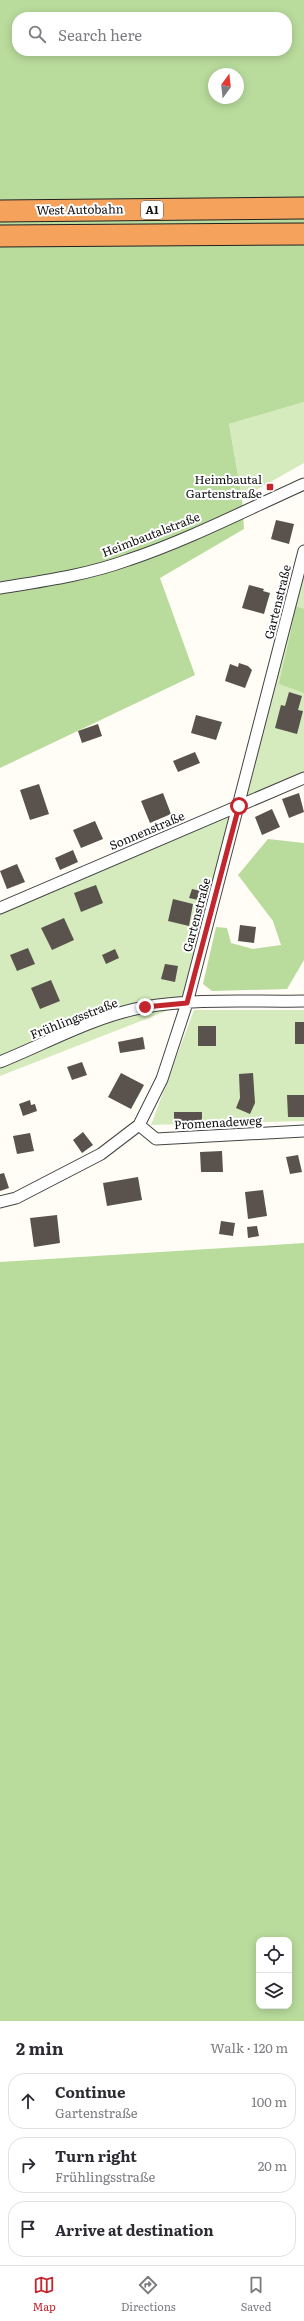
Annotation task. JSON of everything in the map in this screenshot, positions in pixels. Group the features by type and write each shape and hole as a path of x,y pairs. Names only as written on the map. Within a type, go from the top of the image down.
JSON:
{"highway":[{"name":"West Autobahn","path":"0,211 304,208"},
{"name":"A1","path":"0,236 304,234"}],"street":[{"name":"Heimbautalstraße","path":"0,588 68,577 127,561 194,534 304,484"},
{"name":"Gartenstraße","path":"0,1202 16,1198 102,1154 139,1125 162,1079 187,1003 304,551"},
{"name":"Sonnenstraße","path":"0,908 304,778"},
{"name":"Frühlingsstraße","path":"0,1062 103,1019 145,1007 187,1003 304,1001"},
{"name":"Promenadeweg","path":"139,1125 156,1139 304,1131"}],"green space":[{"path":"0,0 304,0 304,402 229,424 242,498 244,529 160,578 195,675 0,768"},
{"path":"304,402 304,463 242,498 229,424"},
{"path":"304,544 304,783 239,807 187,1003 0,1076 0,908 239,806"},
{"path":"295,606 304,609 304,693 279,684"},
{"path":"268,839 304,843 304,960 287,989 212,991 203,984 216,927 227,928 231,943 253,949 281,945 273,921 238,875"},
{"path":"194,1010 304,1010 304,1121 151,1125"},
{"path":"304,1243 304,2021 0,2021 0,1262"}],"building":[{"path":"276,520 294,524 289,544 271,539"},
{"path":"249,585 264,589 263,591 270,593 264,614 242,608"},
{"path":"239,663 248,666 252,670 245,688 225,681 230,664 238,667"},
{"path":"289,692 302,696 298,710 303,711 297,734 275,728 281,705 285,706"},
{"path":"196,715 222,722 216,740 191,733"},
{"path":"98,724 102,736 82,743 78,731"},
{"path":"195,752 200,763 178,772 173,761"},
{"path":"39,784 49,814 30,820 20,790"},
{"path":"163,793 171,814 150,823 141,801"},
{"path":"299,793 304,812 289,818 282,799"},
{"path":"272,809 280,827 262,835 255,817"},
{"path":"95,821 103,839 81,848 73,830"},
{"path":"73,850 78,862 60,870 55,858"},
{"path":"17,864 25,882 7,889 0,871"},
{"path":"96,885 103,903 81,912 74,893"},
{"path":"192,889 205,892 203,901 189,898"},
{"path":"173,899 193,904 189,926 168,921"},
{"path":"64,918 74,940 52,950 41,928"},
{"path":"240,925 256,927 254,943 238,941"},
{"path":"28,948 35,964 17,971 10,955"},
{"path":"115,949 119,958 106,964 102,955"},
{"path":"165,964 178,966 175,982 161,979"},
{"path":"51,980 60,1001 40,1009 31,988"},
{"path":"295,1022 304,1022 304,1044 295,1044"},
{"path":"198,1026 216,1026 216,1046 198,1046"},
{"path":"143,1037 145,1049 120,1053 118,1042"},
{"path":"82,1062 87,1075 72,1080 67,1067"},
{"path":"121,1073 144,1085 131,1109 108,1097"},
{"path":"253,1073 255,1103 250,1114 236,1108 240,1098 239,1074"},
{"path":"287,1095 304,1095 304,1117 288,1117"},
{"path":"30,1100 31,1105 35,1104 37,1111 23,1116 19,1104"},
{"path":"174,1112 202,1112 202,1127 174,1127"},
{"path":"83,1132 93,1145 82,1153 73,1140"},
{"path":"30,1133 34,1151 17,1154 13,1136"},
{"path":"222,1151 223,1172 201,1172 200,1152"},
{"path":"298,1155 302,1172 290,1174 286,1157"},
{"path":"4,1173 9,1188 0,1191 0,1174"},
{"path":"138,1177 142,1200 107,1206 103,1183"},
{"path":"263,1190 267,1216 248,1219 245,1192"},
{"path":"57,1215 60,1243 34,1247 30,1218"},
{"path":"221,1221 235,1223 233,1236 219,1234"},
{"path":"257,1226 259,1236 248,1238 247,1227"}],"place":[{"name":"Heimbautal Gartenstraße","path":"270,487"}],"route":[{"path":"145,1007 187,1003 239,806"}]}
